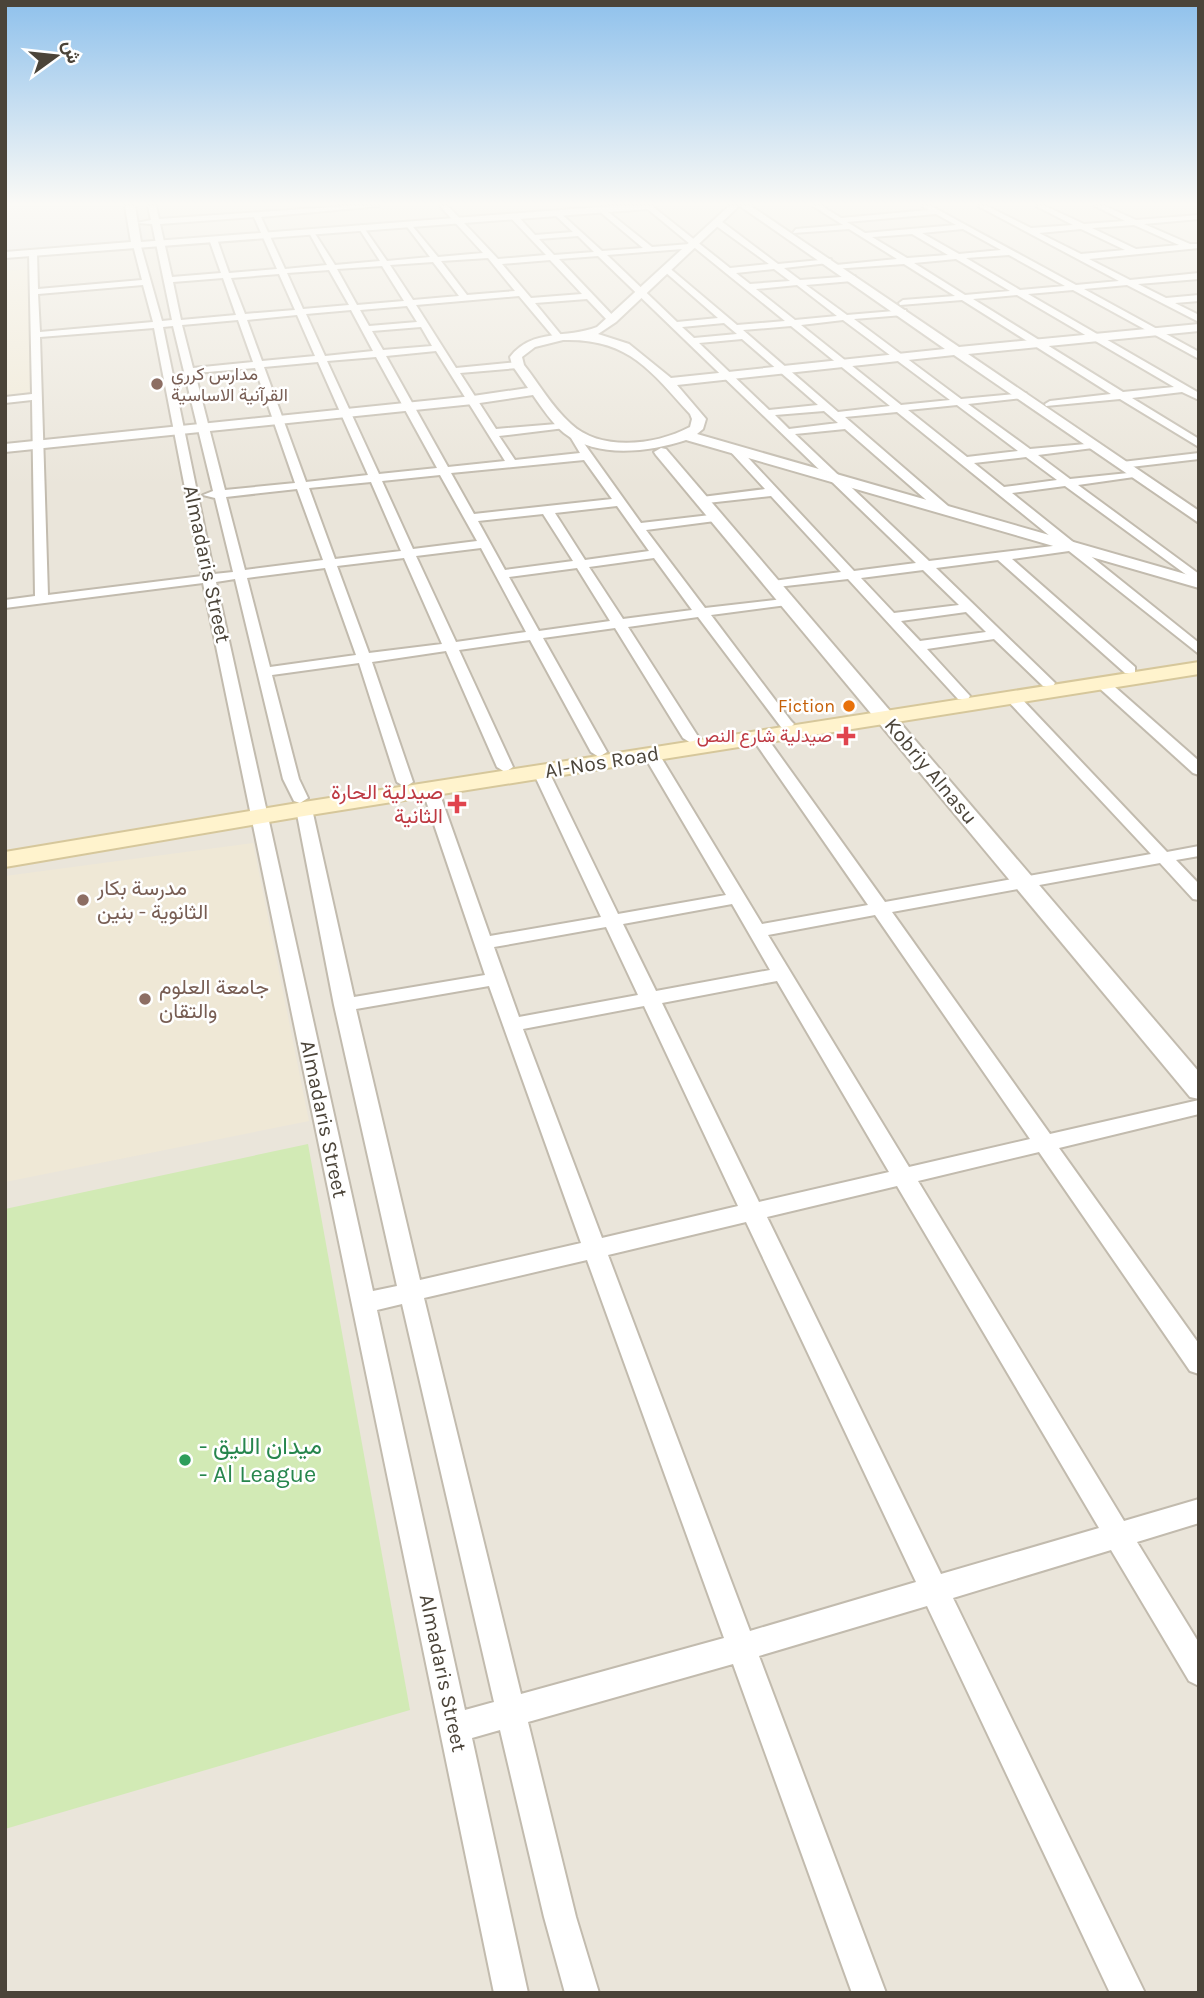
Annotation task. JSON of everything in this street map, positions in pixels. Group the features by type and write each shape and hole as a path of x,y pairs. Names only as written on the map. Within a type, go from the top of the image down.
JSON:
{"main road":[{"name":"Al-Nos Road","path":"302,803 430,789 760,738 963,696 1130,670 1196,663"},
{"name":"Al-Nos Road","path":"5,860 134,840 259,811 405,782 786,724 1012,697 1102,683 1196,663"},
{"name":"Al-Nos Road","path":"5,844 259,811"}],"street":[{"path":"34,299 42,600"},
{"name":"Almadaris Street","path":"155,299 190,370 291,779 302,803 344,1005 411,1293 560,1917 582,1993"},
{"name":"Almadaris Street","path":"169,299 168,323 179,430 192,497 511,1993"},
{"path":"237,299 364,658 405,782"},
{"path":"294,299 505,767"},
{"path":"350,299 599,752"},
{"path":"409,299 512,464"},
{"path":"36,335 448,299"},
{"path":"528,299 559,338"},
{"path":"590,299 612,320"},
{"path":"606,335 612,320 635,299"},
{"path":"647,299 928,565 1048,683"},
{"path":"703,299 944,509"},
{"path":"764,299 1072,546 1196,663"},
{"path":"822,299 1199,582"},
{"path":"889,299 1050,404 1199,518"},
{"path":"737,328 846,317 957,299"},
{"path":"967,299 1196,441"},
{"path":"1032,299 1199,397"},
{"path":"1096,299 1199,356"},
{"path":"1161,299 1199,319"},
{"path":"1164,301 1185,299"},
{"path":"674,325 728,320"},
{"path":"367,329 425,324"},
{"path":"664,380 1199,327"},
{"path":"493,433 567,428 592,441 664,448 688,436 696,429 699,419 664,380 633,350 606,335 559,338 523,349 516,357 518,365 567,428 657,554 786,724"},
{"path":"691,341 746,336"},
{"path":"190,370 439,348"},
{"path":"964,350 1022,395 1122,465 1135,468 1199,505"},
{"path":"454,371 518,365"},
{"path":"1050,404 1199,387"},
{"path":"5,448 540,393"},
{"path":"838,415 1022,395"},
{"path":"5,400 35,397"},
{"path":"766,413 828,407"},
{"path":"787,432 849,425"},
{"path":"688,436 1199,582"},
{"path":"964,461 1093,445"},
{"name":"Kobriy Alnasu","path":"664,448 708,509 1199,1090"},
{"path":"735,450 963,696"},
{"path":"192,497 587,456"},
{"path":"1003,491 1069,482 1199,456"},
{"path":"638,527 773,492"},
{"path":"471,518 620,502"},
{"path":"547,510 691,738"},
{"path":"5,604 485,544"},
{"path":"773,585 1072,546"},
{"path":"503,574 657,554"},
{"path":"1000,555 1130,670"},
{"path":"264,672 787,601"},
{"path":"890,618 970,607"},
{"path":"916,646 998,634"},
{"path":"1102,683 1199,770"},
{"path":"1012,697 1199,895"},
{"path":"760,738 878,910 1199,1364"},
{"path":"651,754 1199,1671"},
{"path":"541,772 1128,1993"},
{"path":"430,789 512,1025 869,1993"},
{"path":"757,931 1199,851"},
{"path":"484,943 737,898"},
{"path":"512,1025 781,974"},
{"path":"344,1005 497,979"},
{"path":"364,1303 1199,1107"},
{"path":"455,1728 935,1591 1199,1511"}],"shaded area":[{"path":"5,299 1199,299 1199,1993 5,1993"},
{"path":"5,299 34,299 35,395 5,398"},
{"name":"جامعة العلوم والتقان","path":"253,843 309,1121 5,1182 5,876"}],"green space":[{"name":"- ميدان الليق - Al League","path":"308,1144 410,1710 5,1829 5,1209"}],"place":[{"name":"مدارس كرري القرآنية الاساسية","path":"157,384"},
{"name":"Fiction","path":"849,706"},
{"name":"صيدلية شارع النص","path":"846,736"},
{"name":"صيدلية الحارة الثانية","path":"457,804"},
{"name":"مدرسة بكار الثانوية - بنين","path":"83,900"},
{"name":"جامعة العلوم والتقان","path":"145,999"},
{"name":"- ميدان الليق - Al League","path":"185,1460"}]}
